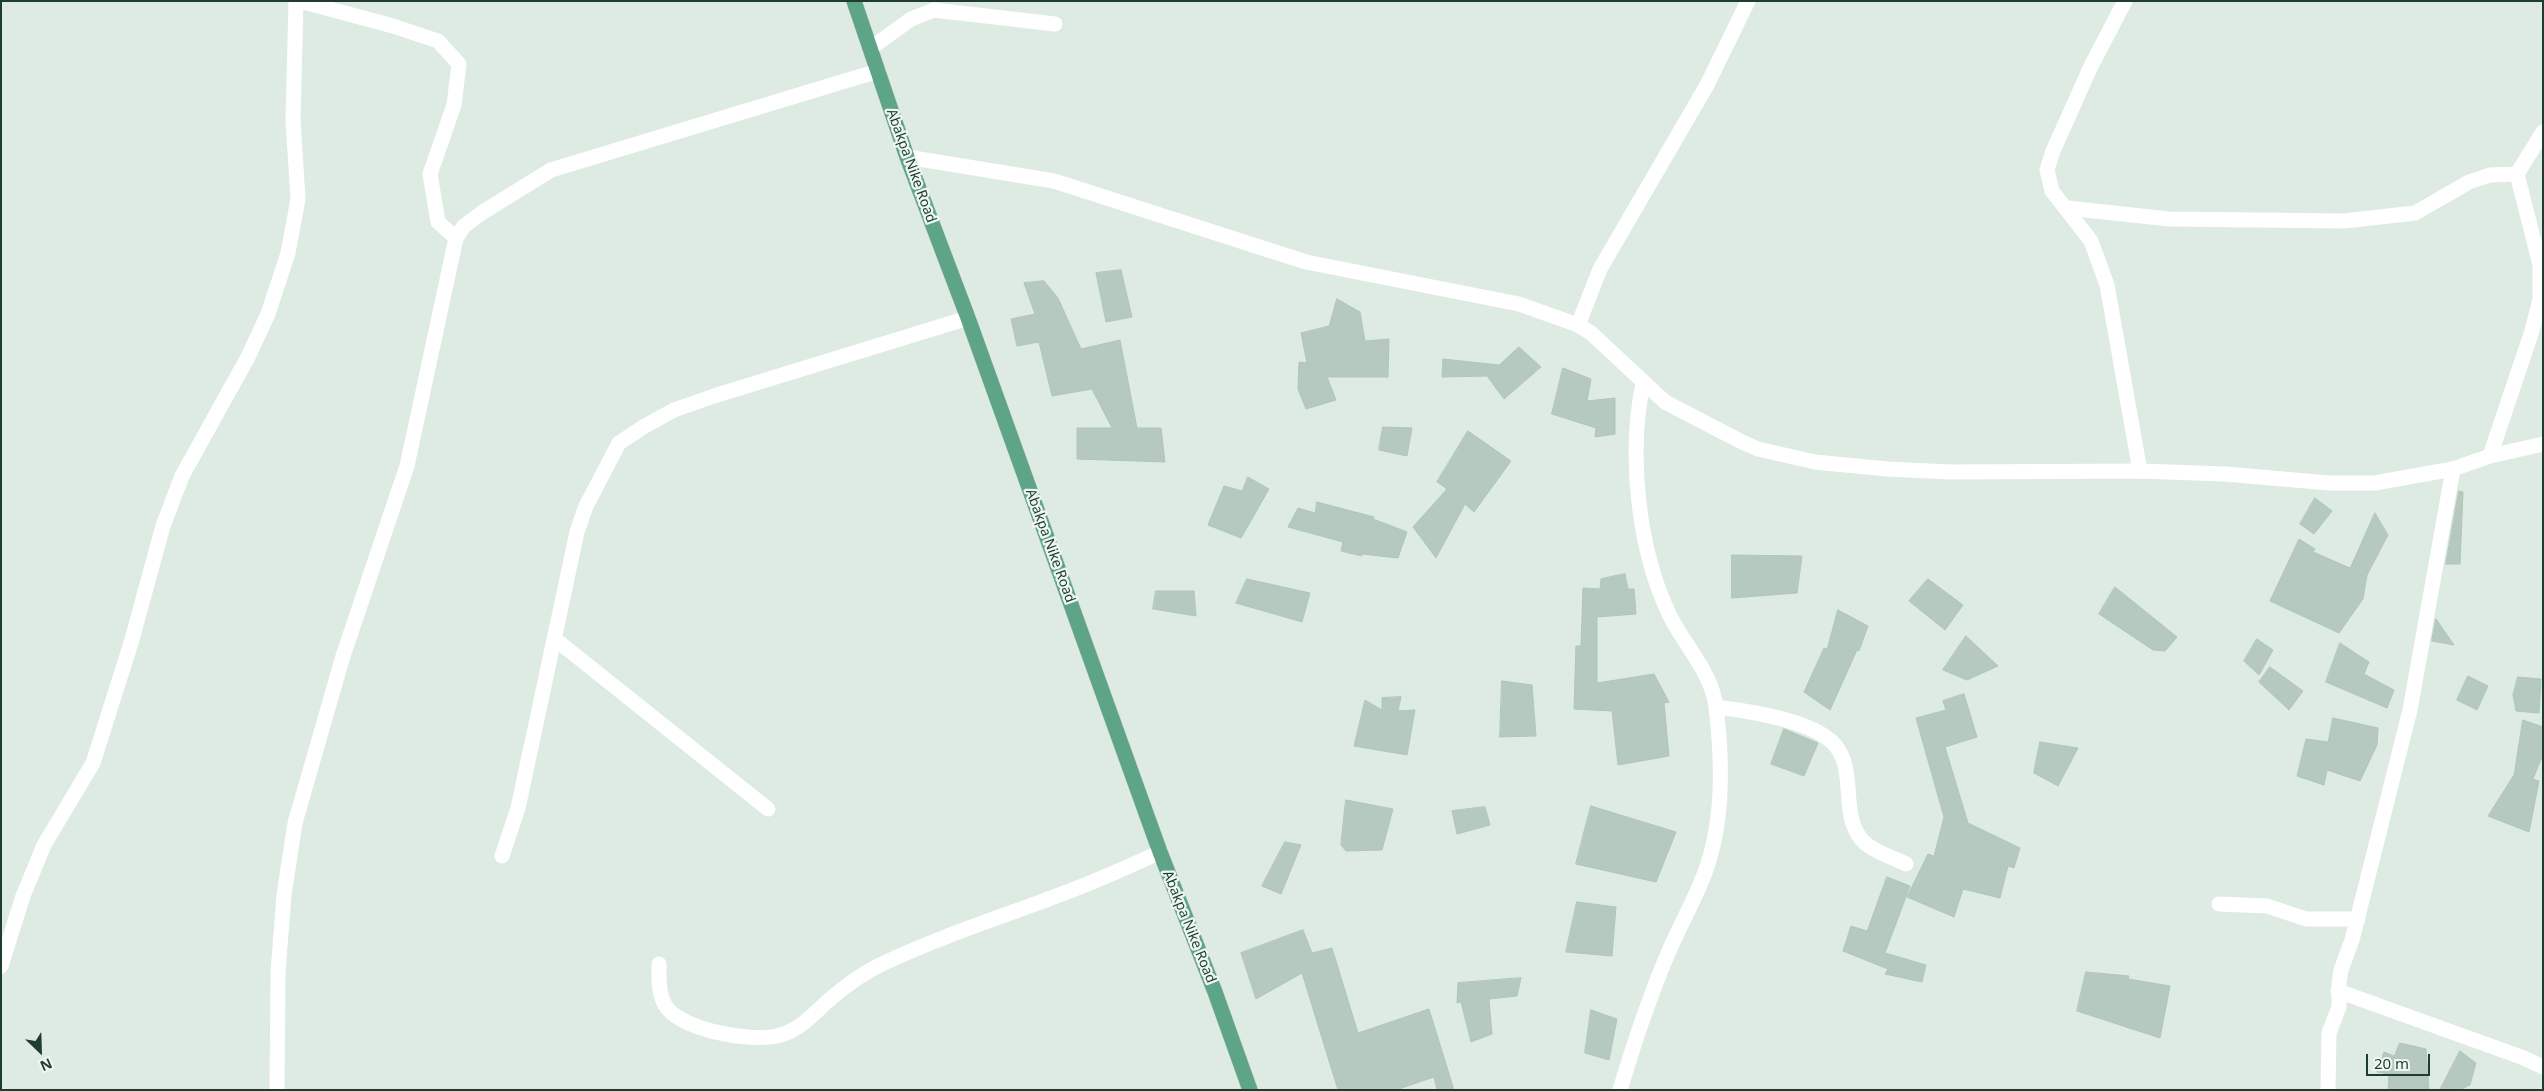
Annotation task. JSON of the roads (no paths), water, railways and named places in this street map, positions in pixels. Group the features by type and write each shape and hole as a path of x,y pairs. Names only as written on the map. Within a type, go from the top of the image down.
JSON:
{"main road":[{"name":"Abakpa Nike Road","path":"854,1 907,157 968,318 1160,852 1215,992 1250,1090"}],"street":[{"path":"1,966 23,896 44,845 93,763 131,643 163,526 182,476 248,357 268,314 288,253 298,199 293,120 296,1"},
{"path":"300,1 394,26 438,41 458,64 454,105 430,174 438,222 456,238"},
{"path":"2126,1 2091,66 2053,151 2047,170 2052,190 2091,241 2106,284 2140,471"},
{"path":"1578,325 1600,269 1707,85 1747,2"},
{"path":"871,48 911,18 934,10 1055,24"},
{"path":"277,1090 278,972 295,823 343,656 407,466 456,238 464,226 483,212 551,170 878,71"},
{"path":"2490,456 2532,331 2540,299 2540,265 2517,174 2543,132"},
{"path":"907,157 1054,182 1306,262 1520,304 1578,325 1604,344 1665,402 1723,434 1758,449 1815,462 1887,469 1951,472 2140,471 2225,474 2329,483 2375,483 2453,469 2490,456 2543,444"},
{"path":"2067,208 2170,218 2344,221 2415,213 2469,182 2490,175 2517,174"},
{"path":"502,856 518,808 577,532 586,506 619,443 674,410 968,318"},
{"path":"1620,1090 1669,952 1711,856 1718,814 1721,779 1716,707 1708,679 1674,624 1663,598 1641,514 1636,473 1637,428 1643,383"},
{"path":"2328,1090 2330,1033 2339,1008 2338,991 2341,970 2358,919 2410,710 2453,469"},
{"path":"555,639 768,808"},
{"path":"1716,707 1761,713 1824,736 1836,746 1843,760 1855,830 1865,844 1906,864"},
{"path":"659,964 660,987 664,1004 674,1016 703,1029 755,1038 776,1036 795,1030 808,1021 828,1001 857,978 880,964 969,927 1090,883 1160,852"},
{"path":"2219,904 2267,906 2306,918 2358,919"},
{"path":"2338,991 2524,1058 2543,1067"}]}
